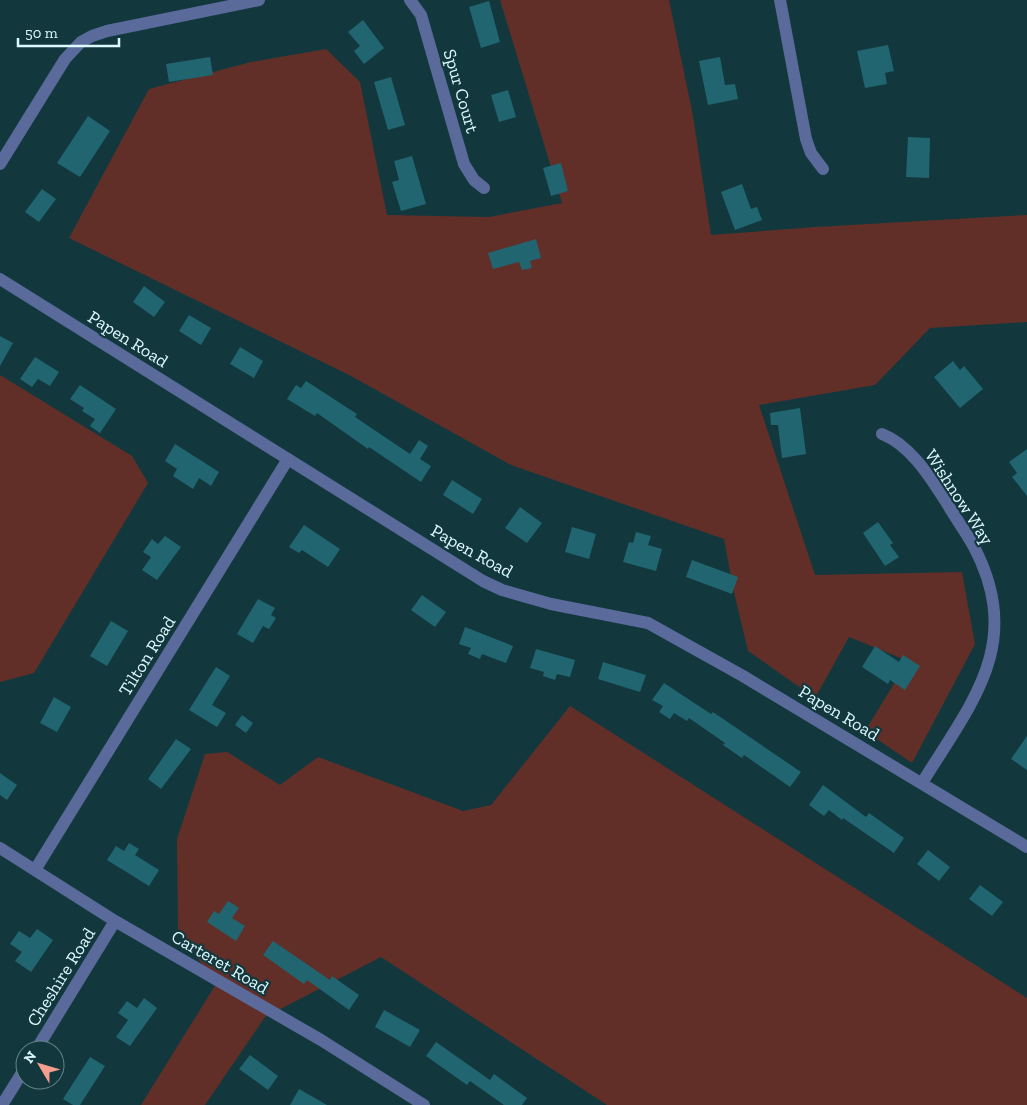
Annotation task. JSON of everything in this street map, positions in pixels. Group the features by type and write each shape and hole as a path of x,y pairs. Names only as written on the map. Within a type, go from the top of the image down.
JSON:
{"street":[{"path":"0,164 65,59 81,42 107,31 259,0"},
{"name":"Spur Court","path":"410,0 421,15 464,164 474,180 484,188"},
{"path":"780,0 806,139 811,153 823,169"},
{"name":"Papen Road","path":"0,279 483,581 502,590 551,604 648,623 734,671 1027,847"},
{"name":"Wishnow Way","path":"882,434 895,439 915,458 944,498 974,547 988,582 994,614 995,635 992,655 985,676 977,693 922,783"},
{"name":"Tilton Road","path":"35,870 288,460"},
{"name":"Carteret Road","path":"0,848 115,922 321,1040 424,1105"},
{"name":"Cheshire Road","path":"42,1040 115,922"},
{"path":"2,1105 15,1084"}],"shaded area":[{"path":"500,0 669,0 693,116 711,235 1027,215 1027,322 930,328 875,385 759,405 815,575 962,572 975,644 912,763 865,731 908,661 849,637 815,698 748,651 724,539 511,465 351,376 69,238 149,89 251,62 326,49 360,82 387,215 489,217 562,203"},
{"path":"0,375 132,456 148,483 34,673 0,682"},
{"path":"570,706 1027,998 1027,1105 607,1105 381,957 265,1017 205,1105 141,1105 216,984 178,931 177,839 205,754 227,752 280,785 318,757 463,811 491,805"}],"building":[{"path":"489,1 500,42 481,48 469,7"},
{"path":"363,20 384,48 364,64 354,51 360,46 348,32"},
{"path":"888,45 894,71 885,73 887,84 865,88 857,51"},
{"path":"210,57 213,75 169,82 166,64"},
{"path":"720,57 725,85 735,84 738,99 708,105 699,61"},
{"path":"391,77 405,125 388,130 374,82"},
{"path":"508,90 516,117 499,122 491,95"},
{"path":"88,116 110,131 80,177 57,163"},
{"path":"908,137 930,138 929,178 906,177"},
{"path":"412,156 426,204 401,211 392,182 399,180 394,161"},
{"path":"561,163 568,191 551,196 543,168"},
{"path":"742,184 751,209 757,207 762,220 735,230 721,192"},
{"path":"42,189 56,199 39,222 25,212"},
{"path":"536,239 541,258 530,261 532,268 522,270 519,262 493,269 488,253"},
{"path":"144,286 165,302 154,317 133,302"},
{"path":"189,315 211,328 201,345 179,331"},
{"path":"0,336 13,343 0,366"},
{"path":"240,347 263,361 254,378 230,364"},
{"path":"35,357 59,372 50,386 38,379 32,387 20,379"},
{"path":"953,361 960,370 964,366 983,389 960,408 934,377"},
{"path":"306,381 357,414 355,417 410,454 419,440 428,446 420,459 431,466 421,482 369,447 368,449 317,413 315,416 287,399 296,385 301,388"},
{"path":"80,385 116,409 100,433 90,426 95,419 82,411 84,408 70,399"},
{"path":"800,408 806,454 782,458 778,425 771,425 770,413"},
{"path":"175,444 219,472 211,486 199,478 193,489 173,476 177,469 165,461"},
{"path":"1027,449 1027,496 1012,477 1017,473 1009,462"},
{"path":"452,480 482,499 473,514 443,495"},
{"path":"520,507 542,523 527,543 505,528"},
{"path":"878,522 893,543 890,545 899,557 885,566 863,533"},
{"path":"304,525 340,549 328,567 302,550 299,553 289,547"},
{"path":"572,527 596,534 589,559 565,552"},
{"path":"636,532 651,536 648,545 662,549 656,571 623,562 629,542 633,543"},
{"path":"165,536 181,547 157,580 142,570 151,557 143,552 152,539 158,544"},
{"path":"692,560 738,577 732,594 686,577"},
{"path":"422,595 446,612 435,627 411,610"},
{"path":"258,599 275,608 271,615 276,618 269,629 263,626 253,643 237,634"},
{"path":"111,621 128,631 107,666 90,656"},
{"path":"465,627 513,646 506,663 482,654 480,659 468,654 471,648 459,644"},
{"path":"875,646 899,662 903,655 920,666 905,690 890,680 888,684 862,667"},
{"path":"536,649 575,660 570,677 557,674 555,680 543,676 544,672 530,668"},
{"path":"603,662 646,675 640,692 598,679"},
{"path":"216,667 230,676 212,705 226,713 217,727 189,710"},
{"path":"664,683 711,714 713,712 801,772 790,787 744,755 742,758 723,745 725,743 689,718 687,721 674,713 670,719 659,712 663,706 652,700"},
{"path":"54,697 71,707 57,732 40,723"},
{"path":"242,715 253,723 246,733 235,725"},
{"path":"1027,736 1027,770 1011,759"},
{"path":"176,739 191,749 161,789 148,779"},
{"path":"0,773 17,785 7,800 0,795"},
{"path":"823,785 866,817 869,813 904,838 894,853 829,810 824,816 809,805"},
{"path":"129,843 139,849 135,855 159,870 149,886 107,860 116,846 124,851"},
{"path":"928,850 950,867 939,881 917,864"},
{"path":"980,885 1003,902 992,916 969,899"},
{"path":"228,901 239,908 232,918 245,926 236,941 207,922 214,911 219,914"},
{"path":"37,929 53,940 31,972 15,961 22,952 10,944 19,931 30,938"},
{"path":"273,941 330,980 332,976 359,995 349,1010 307,980 304,984 263,955"},
{"path":"144,998 157,1008 130,1046 116,1037 128,1020 118,1013 127,1001 137,1008"},
{"path":"384,1010 420,1030 410,1047 375,1027"},
{"path":"436,1042 490,1080 494,1074 527,1098 522,1105 504,1105 470,1081 467,1085 426,1056"},
{"path":"250,1055 278,1076 268,1090 239,1069"},
{"path":"90,1057 105,1066 80,1105 73,1105 63,1099"},
{"path":"299,1089 327,1105 290,1105"}]}
